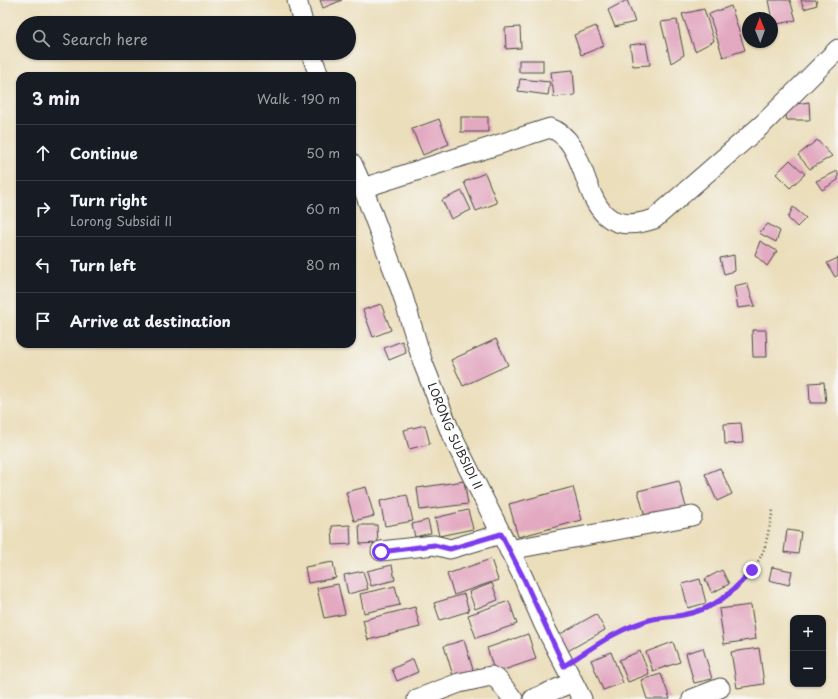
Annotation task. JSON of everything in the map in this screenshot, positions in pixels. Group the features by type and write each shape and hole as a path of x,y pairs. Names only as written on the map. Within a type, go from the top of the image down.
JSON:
{"street":[{"path":"298,0 301,16"},
{"path":"363,188 550,128 559,131 568,140 597,204 606,216 616,222 642,223 654,219 764,123 838,49"},
{"path":"313,60 318,72"},
{"name":"LORONG SUBSIDI II","path":"356,173 402,293 423,363 452,436 582,699"},
{"path":"381,552 434,545 450,549 692,516"},
{"path":"533,699 569,674"},
{"path":"417,699 459,683 491,676 498,680 514,699"},
{"path":"692,699 720,688"}],"path":[{"path":"569,674 625,629 653,619 684,615 707,608 733,592 752,570 764,549 773,510"}],"building":[{"path":"320,0 342,0 323,8"},
{"path":"627,0 635,22 615,27 608,10"},
{"path":"768,0 790,0 796,20 778,24 778,12 770,12"},
{"path":"801,0 816,0 817,5 804,9"},
{"path":"731,6 742,41 742,48 744,48 745,50 723,57 709,14"},
{"path":"704,9 714,41 695,51 682,14"},
{"path":"677,20 684,55 671,63 661,22"},
{"path":"596,26 604,46 581,55 574,35"},
{"path":"520,27 521,48 506,49 505,28"},
{"path":"646,43 650,65 633,66 630,45"},
{"path":"519,60 543,60 543,72 519,72"},
{"path":"573,70 575,95 554,97 551,72"},
{"path":"520,79 550,82 548,95 518,91"},
{"path":"809,102 810,120 787,120 784,106"},
{"path":"461,117 488,117 488,132 461,132"},
{"path":"439,119 449,144 423,155 412,129"},
{"path":"817,140 832,156 810,169 798,155"},
{"path":"790,160 805,174 790,188 776,174"},
{"path":"838,171 838,180 822,190 816,181"},
{"path":"485,173 497,203 476,211 464,182"},
{"path":"462,191 471,210 451,219 442,200"},
{"path":"793,207 806,218 797,227 788,218"},
{"path":"768,224 780,231 776,242 759,233"},
{"path":"760,241 777,251 767,266 755,255"},
{"path":"734,255 735,271 724,274 720,258"},
{"path":"838,258 838,275 835,277 827,263"},
{"path":"747,283 755,306 738,308 734,286"},
{"path":"381,304 391,330 373,337 363,310"},
{"path":"752,330 766,330 767,357 753,357"},
{"path":"496,339 508,365 463,386 451,360"},
{"path":"402,341 406,353 389,360 384,348"},
{"path":"824,382 826,403 810,403 809,383"},
{"path":"741,423 743,443 725,444 724,424"},
{"path":"425,425 430,444 409,449 404,430"},
{"path":"720,468 732,494 717,501 705,474"},
{"path":"464,481 468,504 420,510 417,488"},
{"path":"679,481 686,507 645,517 638,491"},
{"path":"366,487 374,516 354,521 346,492"},
{"path":"573,487 582,520 518,537 509,504"},
{"path":"407,495 413,521 385,526 380,501"},
{"path":"468,510 473,529 439,536 435,518"},
{"path":"428,520 431,533 415,537 412,524"},
{"path":"350,525 351,544 333,545 332,526"},
{"path":"359,525 377,525 378,543 360,544"},
{"path":"787,530 801,532 798,554 784,552"},
{"path":"491,559 498,580 454,595 447,574"},
{"path":"333,562 336,578 308,583 305,567"},
{"path":"392,565 395,580 371,586 367,571"},
{"path":"772,567 792,571 789,585 769,580"},
{"path":"722,570 729,584 712,593 705,579"},
{"path":"363,571 368,589 348,594 344,575"},
{"path":"700,579 706,603 688,608 682,584"},
{"path":"492,583 498,600 475,609 469,592"},
{"path":"338,584 345,614 324,618 317,588"},
{"path":"395,586 400,605 364,613 360,594"},
{"path":"464,594 469,611 440,620 434,603"},
{"path":"509,601 517,624 476,638 468,615"},
{"path":"751,605 756,639 724,644 719,609"},
{"path":"415,607 420,627 368,640 363,620"},
{"path":"596,614 605,630 564,653 555,637"},
{"path":"528,634 536,659 495,673 487,648"},
{"path":"464,640 474,673 454,679 444,646"},
{"path":"673,642 680,662 653,671 646,652"},
{"path":"703,648 712,679 694,683 686,653"},
{"path":"759,648 764,684 737,688 731,652"},
{"path":"640,651 649,674 628,682 619,660"},
{"path":"611,652 623,683 603,690 591,660"},
{"path":"413,659 418,672 397,681 392,669"},
{"path":"661,674 670,699 647,699 641,680"}],"route":[{"path":"381,552 434,545 450,549 501,534 523,577 564,666 593,647 625,629 653,619 684,615 707,608 733,592 752,570"}]}
